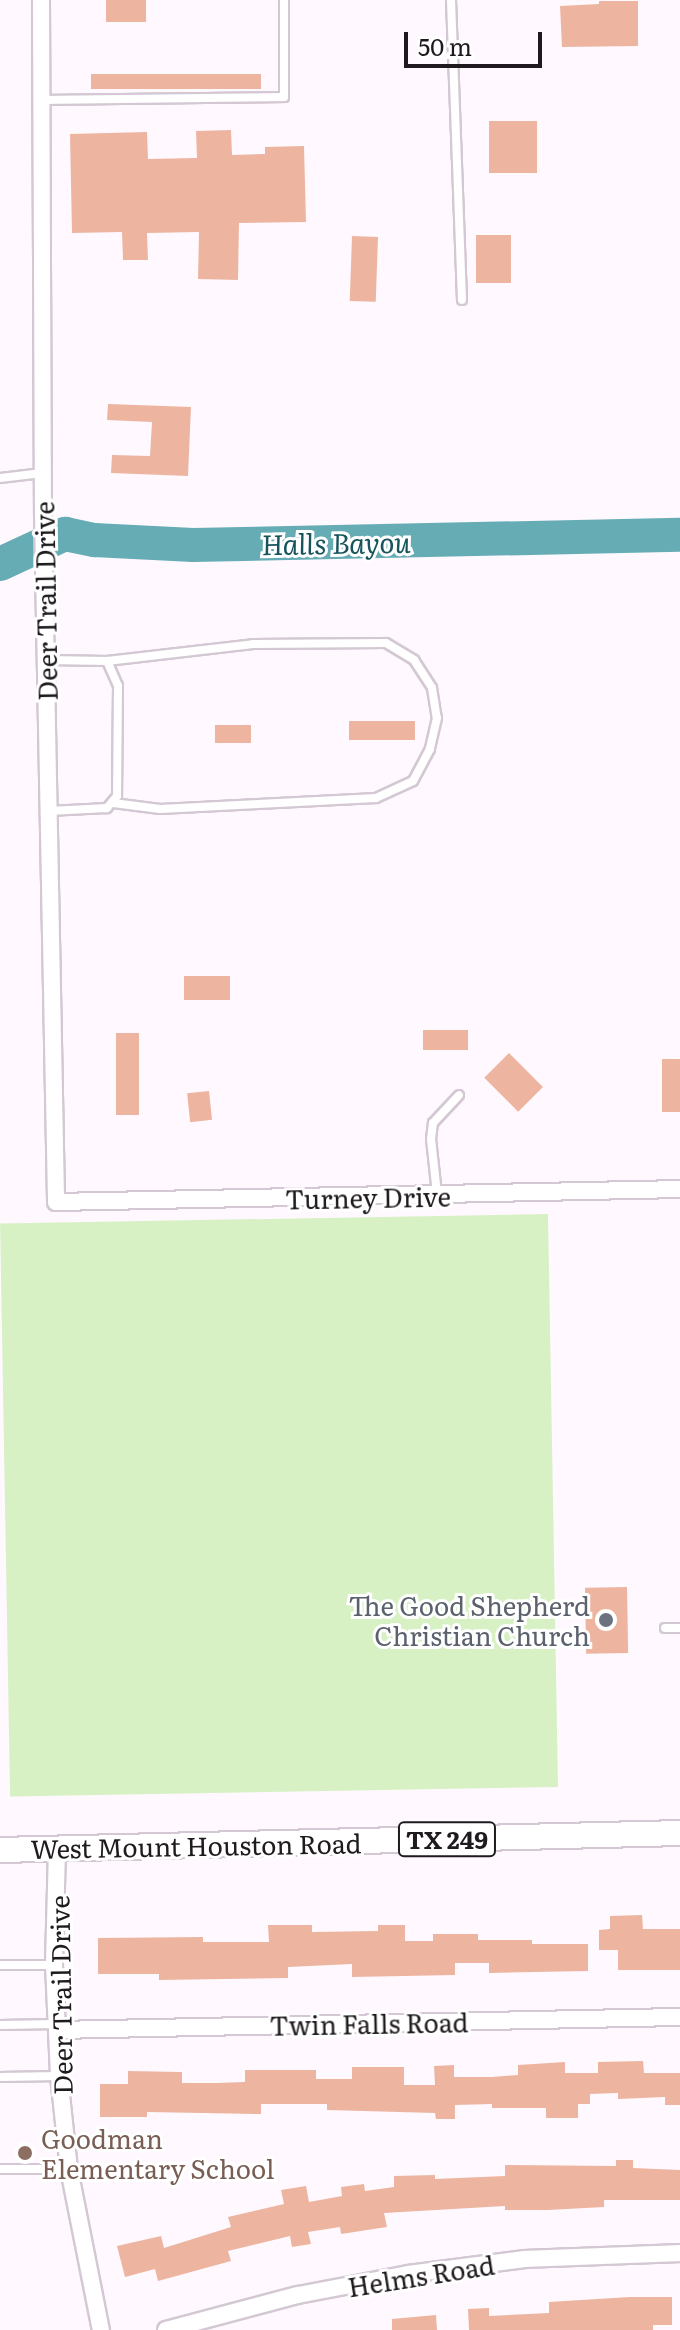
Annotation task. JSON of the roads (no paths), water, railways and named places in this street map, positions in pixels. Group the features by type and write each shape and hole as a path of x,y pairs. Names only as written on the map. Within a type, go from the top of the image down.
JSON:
{"main road":[{"name":"West Mount Houston Road","path":"0,1850 680,1833"}],"street":[{"name":"Deer Trail Drive","path":"41,0 44,100 43,516 56,1202"},
{"name":"Turney Drive","path":"56,1202 680,1189"},
{"name":"Deer Trail Drive","path":"57,1849 54,1965 59,2076 69,2169 101,2330"},
{"name":"Twin Falls Road","path":"57,2027 680,2017"},
{"name":"Helms Road","path":"166,2330 298,2295 408,2274 525,2259 680,2253"}],"lane":[{"path":"44,100 284,97 284,0"},
{"path":"451,0 462,300"},
{"path":"0,478 43,473"},
{"path":"47,660 107,661 253,644 386,643 414,660 432,688 437,718 430,749 413,781 376,798 160,809 113,803"},
{"path":"49,811 107,808 113,803 119,787 118,686 107,661"},
{"path":"437,1195 431,1139 433,1123 459,1095"},
{"path":"665,1628 680,1628"},
{"path":"0,1965 54,1965"},
{"path":"0,2025 57,2027"},
{"path":"0,2077 59,2076"},
{"path":"0,2169 69,2169"}],"waterway":[{"name":"Halls Bayou","path":"0,564 65,534 94,540 193,545 680,535"}],"place":[{"name":"The Good Shepherd Christian Church","path":"606,1620"},
{"name":"Goodman Elementary School","path":"25,2153"}]}
